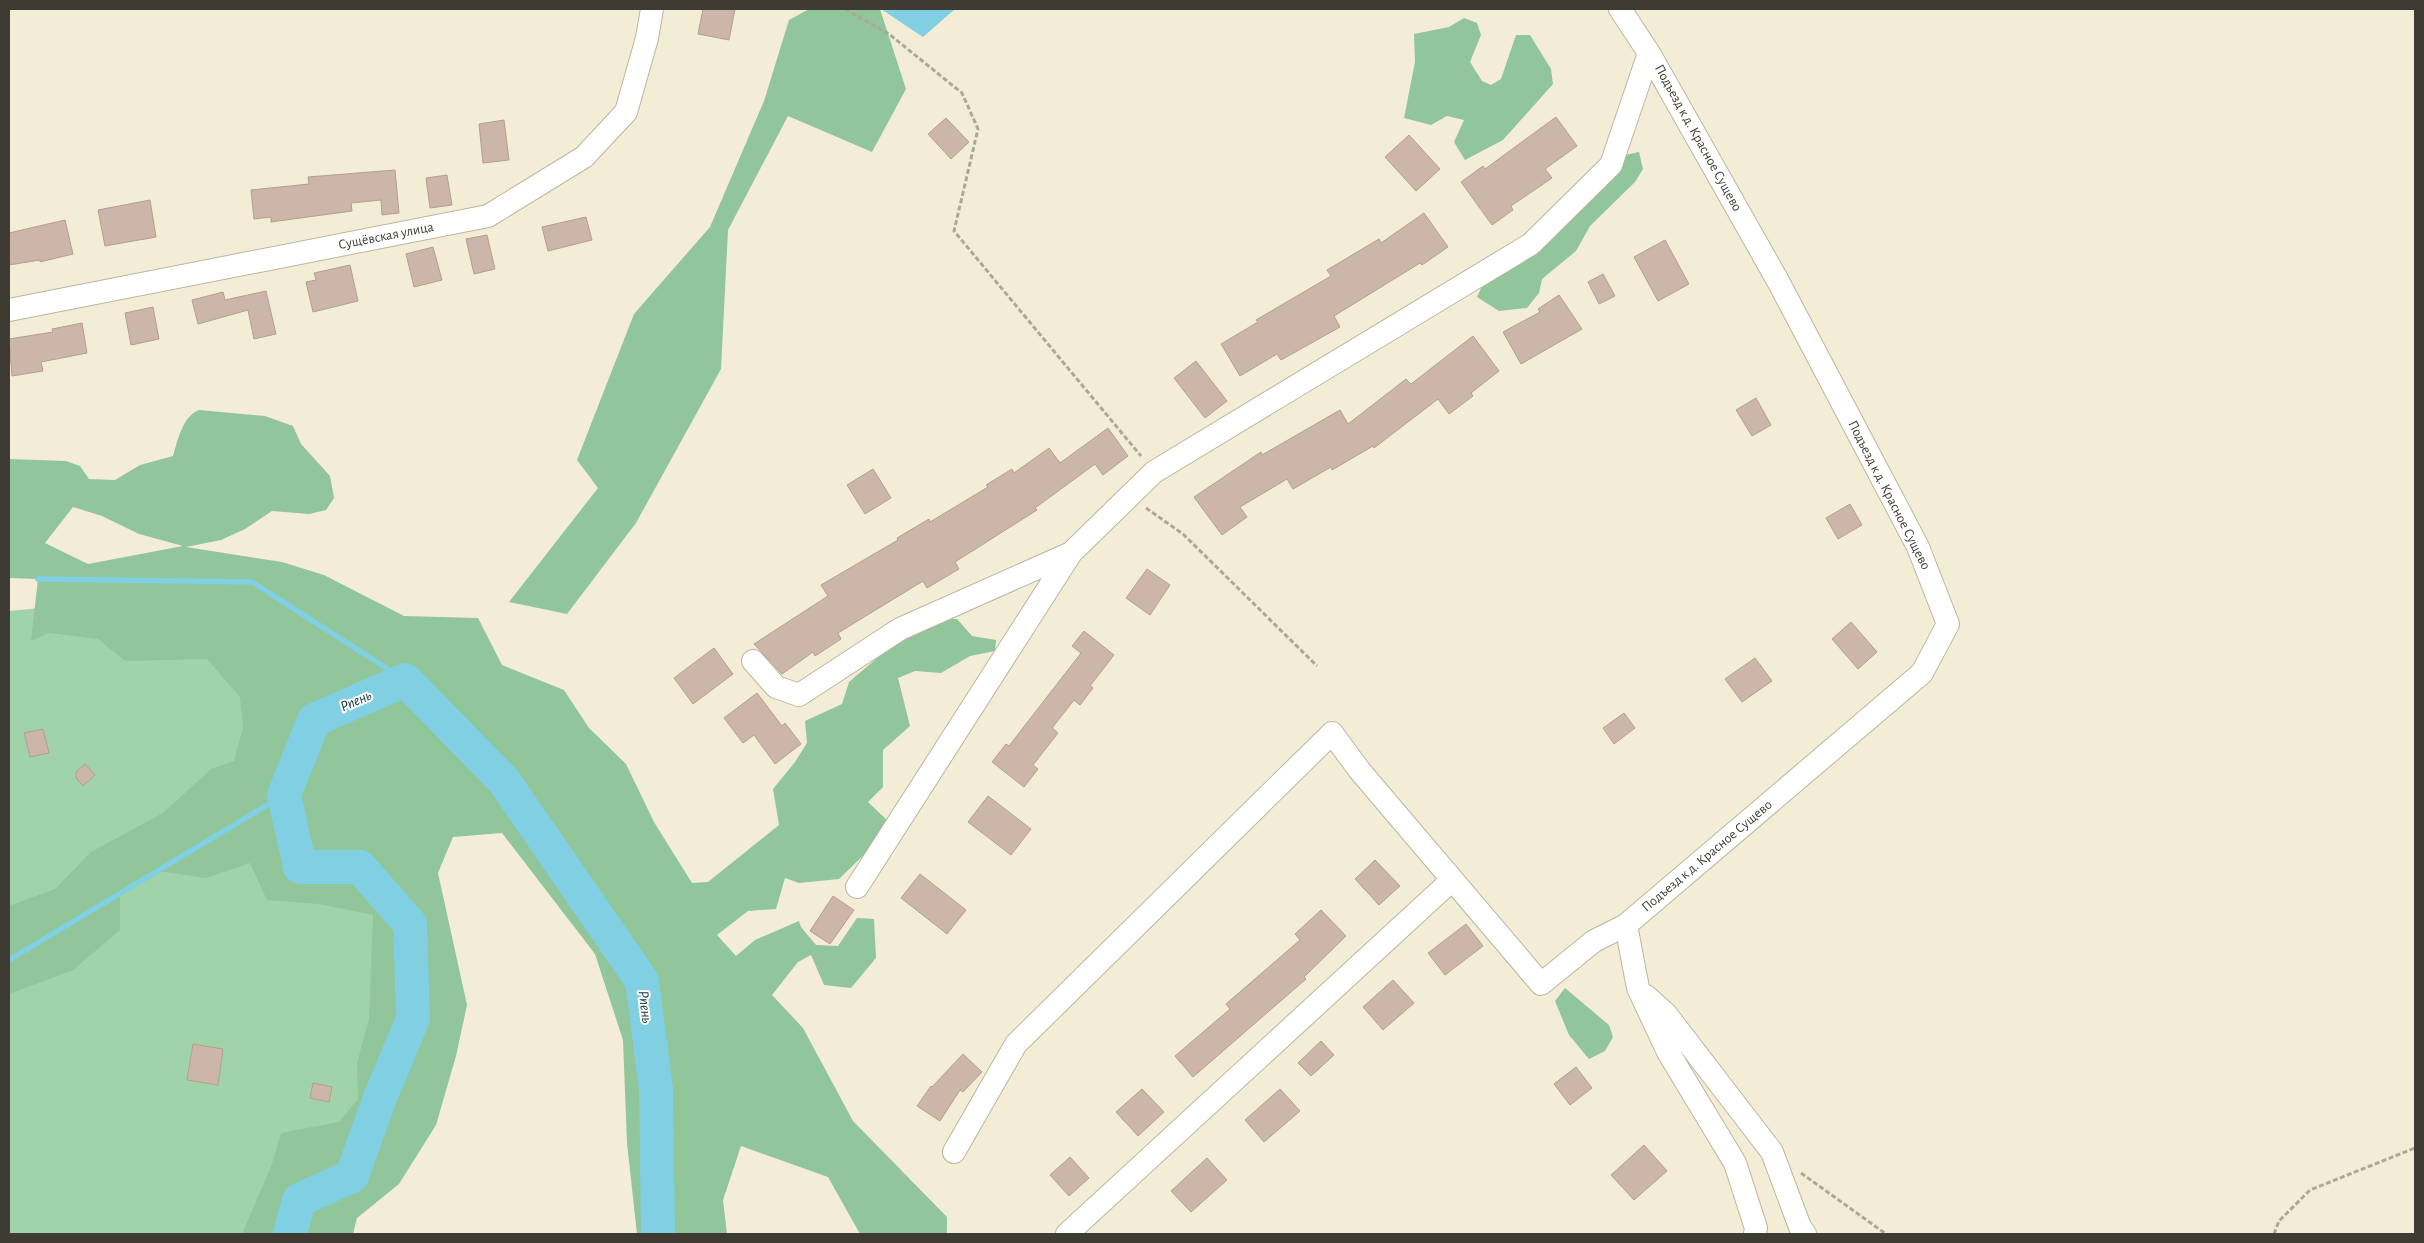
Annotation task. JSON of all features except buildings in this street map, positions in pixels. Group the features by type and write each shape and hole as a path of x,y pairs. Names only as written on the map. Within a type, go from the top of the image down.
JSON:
{"street":[{"name":"Сущёвская улица","path":"9,310 488,216 584,157 626,112 647,38 652,9"},
{"name":"Подъезд к д. Красное Сущево","path":"1620,9 1649,53 1778,281 1909,530 1948,624 1922,674 1626,925"},
{"path":"857,887 1071,552 1148,479 1531,244 1612,165 1649,53"},
{"path":"753,661 776,687 799,695 900,629 1071,552"},
{"path":"954,1152 1016,1044 1332,734 1360,771 1541,984 1594,941 1626,925 1638,988 1668,1052 1735,1163 1756,1228 1755,1234"},
{"path":"1067,1234 1452,880"},
{"path":"1638,988 1666,1014 1772,1152 1800,1227 1805,1234"}],"path":[{"path":"845,9 889,34 962,93 978,130 954,231 1148,479 1146,508 1183,534 1317,666"},
{"path":"2274,1234 2279,1221 2310,1190 2415,1148"},
{"path":"1772,1152 1886,1234"}],"green space":[{"path":"809,9 880,9 906,89 872,152 788,116 728,230 721,369 636,523 567,614 509,602 598,488 577,460 634,314 710,227 764,101 789,20"},
{"path":"1464,18 1477,23 1481,35 1470,62 1482,81 1491,85 1501,79 1516,35 1530,35 1551,69 1553,84 1503,140 1465,160 1454,142 1464,120 1447,116 1431,125 1404,118 1415,62 1414,34 1449,27"},
{"path":"1639,152 1643,169 1635,182 1590,226 1576,251 1542,279 1539,293 1527,308 1499,311 1477,297 1482,286 1536,253 1572,220 1625,155"},
{"path":"199,410 265,416 293,426 301,444 330,476 334,498 326,510 309,514 272,511 245,529 221,540 186,547 282,562 324,575 404,616 478,618 502,665 564,690 589,728 626,764 654,822 692,883 708,882 779,825 773,789 795,762 807,743 805,721 842,704 849,682 897,641 922,629 952,619 957,619 972,636 996,640 995,651 970,656 941,673 915,671 898,678 910,726 883,750 883,787 868,802 888,821 885,834 839,879 799,883 785,878 776,909 748,911 717,935 736,956 755,940 799,921 801,927 816,945 838,946 857,918 874,919 876,958 851,988 824,985 811,955 798,962 772,995 803,1028 853,1121 947,1217 947,1234 860,1234 828,1177 741,1146 723,1200 727,1234 637,1234 627,1143 623,1040 595,954 502,833 453,837 438,873 467,1005 456,1056 436,1125 399,1184 357,1218 353,1234 242,1234 272,1164 281,1133 339,1122 358,1099 357,1063 369,1019 373,915 319,904 267,900 250,863 206,878 157,871 120,893 120,930 73,970 9,994 9,906 55,889 91,852 163,813 211,769 234,761 243,728 240,697 207,659 125,661 98,639 49,633 31,641 38,579 9,578 9,459 66,461 80,466 89,479 115,480 140,465 173,456 185,423 193,413","holes":["73,507 102,516 139,534 183,546 88,564 45,543"]},
{"path":"70,605 305,668 395,753 375,1136 281,1234 9,1234 9,611"},
{"path":"1565,988 1609,1025 1613,1037 1605,1051 1589,1059 1569,1035 1555,1001"}],"water":[{"path":"881,9 955,9 923,37"}],"waterway":[{"path":"38,579 252,582 405,680"},
{"name":"Рпень","path":"290,1234 299,1200 352,1176 381,1095 413,1019 410,924 360,867 300,867 284,795 314,720 405,680 504,781 642,981 656,1089 658,1234"},
{"path":"9,960 284,795"}]}
